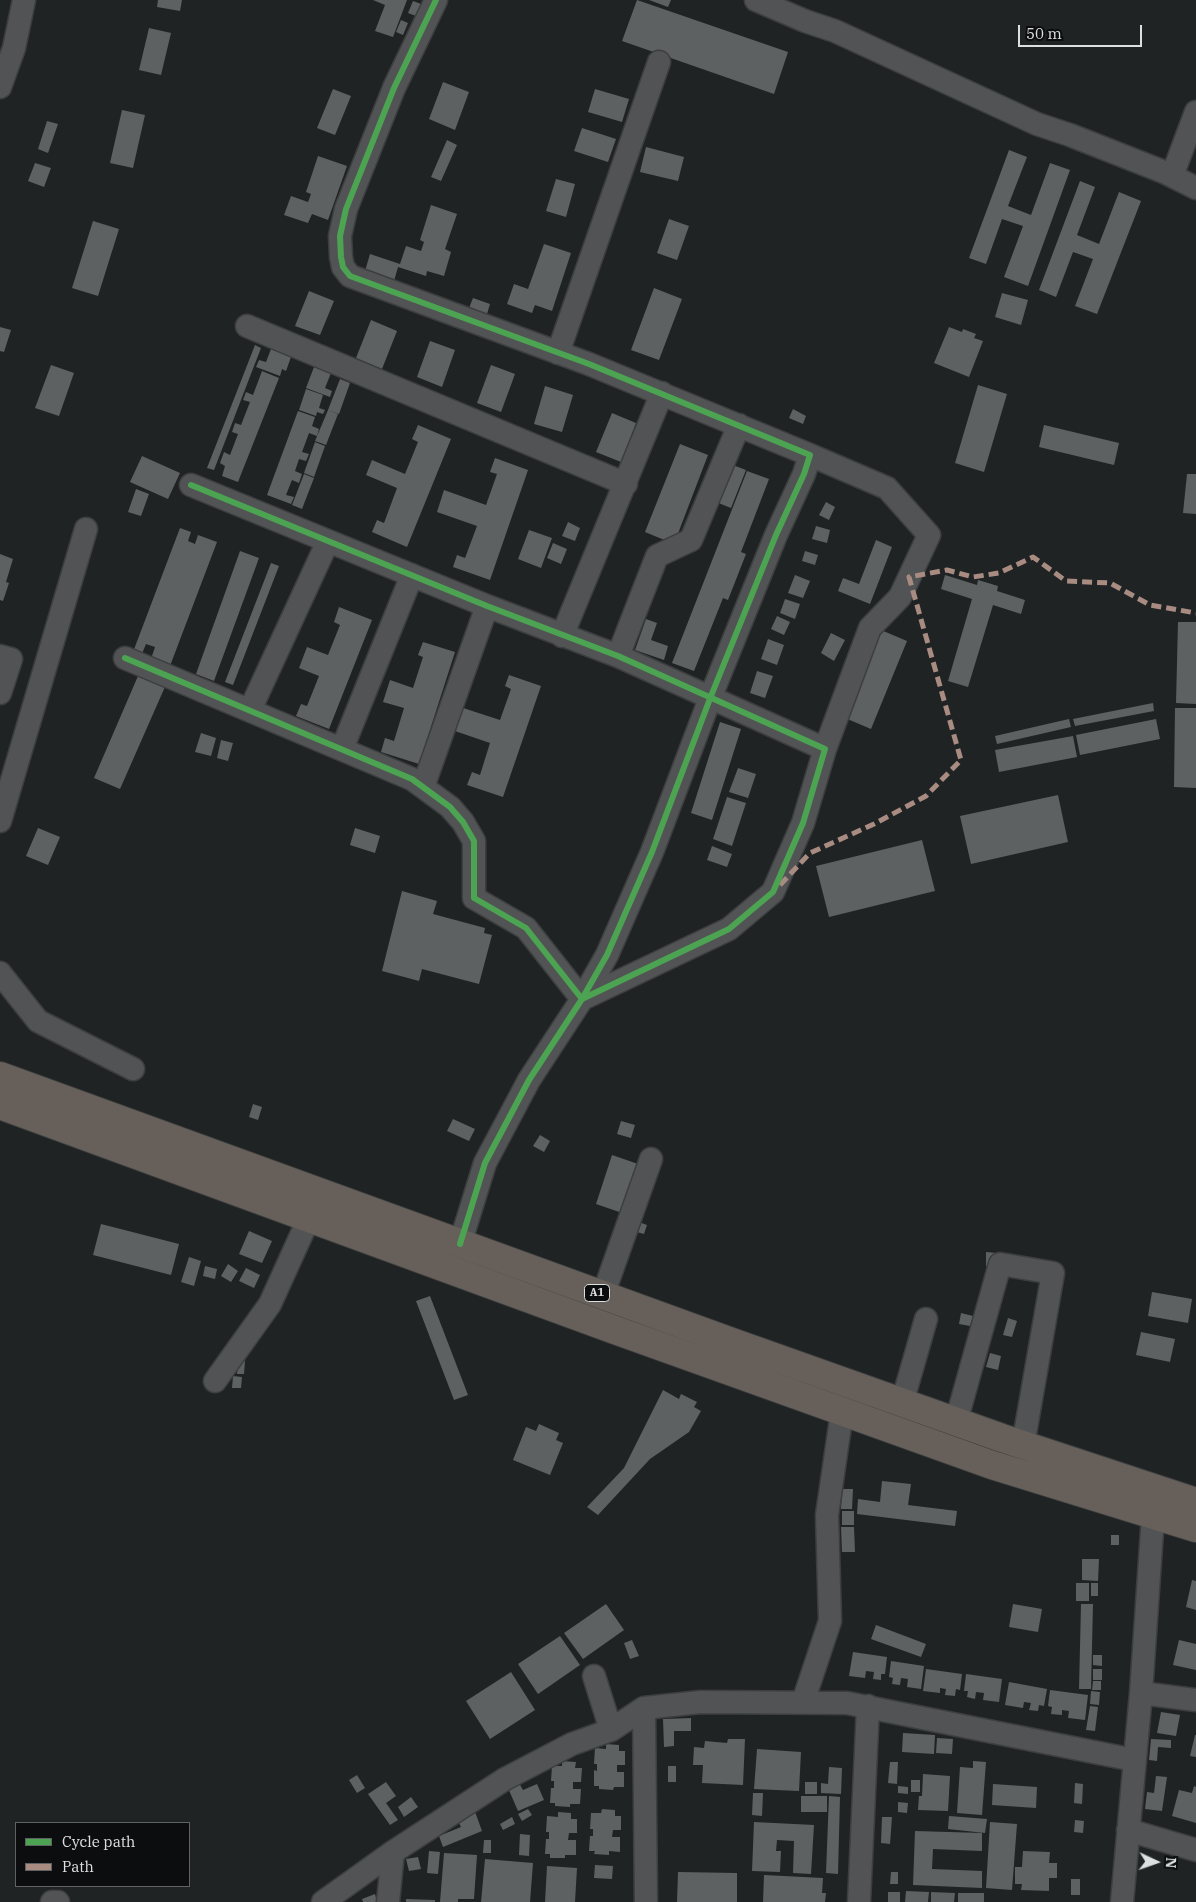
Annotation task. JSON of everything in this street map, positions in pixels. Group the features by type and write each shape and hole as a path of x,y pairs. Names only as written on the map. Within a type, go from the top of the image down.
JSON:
{"highway":[{"name":"A1","path":"0,1076 902,1403 1196,1502"},
{"name":"A1","path":"0,1105 842,1412 992,1465 1196,1528"}],"street":[{"path":"0,88 14,48 24,0"},
{"path":"436,0 394,88 346,209 340,236 341,257 343,267 350,276 662,393 887,488 929,535 900,597 870,628 825,749 803,823 773,892 728,929 582,1000"},
{"path":"756,0 805,21 835,31 1037,124 1070,135 1172,176 1196,188"},
{"path":"558,353 659,62"},
{"path":"1172,176 1196,112"},
{"path":"247,326 626,484"},
{"path":"562,636 662,393"},
{"path":"618,656 657,556 690,540 739,425"},
{"path":"460,1244 485,1163 529,1080 582,1000 607,955 652,852 711,696 776,535 804,474 810,455"},
{"path":"191,484 487,606 618,656 711,696 825,749"},
{"path":"0,820 86,529"},
{"path":"250,710 328,541"},
{"path":"342,750 412,575"},
{"path":"423,787 487,606"},
{"path":"0,656 11,659 0,693"},
{"path":"125,658 412,779 450,807 464,822 474,841 474,898 526,928 582,1000"},
{"path":"0,973 38,1021 133,1068"},
{"path":"603,1295 651,1159"},
{"path":"215,1382 270,1304 309,1218"},
{"path":"956,1422 1000,1264 1053,1273 1023,1445"},
{"path":"902,1403 926,1318"},
{"path":"803,1702 830,1620 827,1515 842,1412"},
{"path":"1122,1902 1134,1760 1142,1693 1153,1516"},
{"path":"594,1676 610,1730"},
{"path":"1142,1693 1196,1700"},
{"path":"323,1902 393,1852 505,1779 572,1744 610,1730 644,1708 701,1702 847,1703 1134,1760"},
{"path":"859,1902 868,1706"},
{"path":"644,1708 646,1902"},
{"path":"1128,1830 1196,1850"},
{"path":"388,1902 393,1852"},
{"path":"52,1902 58,1902"}],"building":[{"path":"158,0 182,0 180,11 157,7"},
{"path":"373,0 407,0 393,37 375,31 385,5"},
{"path":"637,0 788,52 774,94 622,41"},
{"path":"649,0 671,0 668,7"},
{"path":"413,1 421,4 416,16 408,13"},
{"path":"401,20 408,23 403,35 396,32"},
{"path":"149,28 171,33 161,75 139,70"},
{"path":"443,82 469,92 455,130 429,119"},
{"path":"333,89 351,96 335,135 317,128"},
{"path":"595,89 629,99 622,122 588,112"},
{"path":"122,110 145,115 133,168 110,163"},
{"path":"47,121 58,124 48,153 38,149"},
{"path":"582,128 616,139 608,162 574,151"},
{"path":"447,140 457,145 441,181 431,177"},
{"path":"646,147 684,157 678,181 640,172"},
{"path":"1009,150 1027,157 1008,206 1031,215 1050,163 1070,170 1028,286 1004,277 1023,226 1002,219 986,264 969,258"},
{"path":"318,156 347,166 328,220 312,214 308,223 284,215 291,196 308,202 311,194 306,192"},
{"path":"35,163 51,168 44,187 28,181"},
{"path":"556,179 575,184 566,217 546,211"},
{"path":"1080,181 1095,187 1077,235 1099,244 1119,192 1141,201 1097,314 1075,306 1093,259 1073,252 1056,297 1039,290"},
{"path":"431,205 457,214 445,249 451,252 444,276 427,271 426,276 398,267 394,281 365,271 370,254 400,264 406,246 421,251 424,242 420,240"},
{"path":"669,219 689,226 677,260 657,253"},
{"path":"93,221 119,229 98,296 72,288"},
{"path":"544,244 571,253 552,311 535,305 532,313 507,304 514,284 528,289"},
{"path":"654,288 682,299 659,360 631,350"},
{"path":"309,291 334,301 320,335 295,326"},
{"path":"1002,293 1028,300 1021,325 995,317"},
{"path":"473,298 490,304 487,314 469,308"},
{"path":"371,320 397,331 382,369 356,358"},
{"path":"0,327 11,330 4,352 0,351"},
{"path":"949,327 962,332 963,329 976,334 974,338 983,341 969,377 934,363"},
{"path":"430,341 455,350 442,387 417,377"},
{"path":"255,345 261,348 214,470 207,468"},
{"path":"271,349 291,357 286,371 282,369 280,376 256,367 259,360 266,362"},
{"path":"51,365 74,373 59,416 35,408"},
{"path":"491,365 515,374 501,412 477,403"},
{"path":"314,367 331,373 325,388 332,391 330,397 306,388"},
{"path":"262,371 279,378 238,482 222,476 225,466 220,463 224,452 230,455 238,434 232,432 235,423 241,425 250,402 243,400 246,392 253,395"},
{"path":"340,379 350,383 339,414 328,410"},
{"path":"978,385 1007,394 984,472 955,463"},
{"path":"545,386 573,395 562,432 534,424"},
{"path":"306,389 323,395 319,408 325,410 323,414 317,412 316,416 299,410"},
{"path":"793,409 806,416 803,424 789,418"},
{"path":"328,410 338,414 326,445 315,441"},
{"path":"298,411 315,417 312,426 319,429 317,436 309,433 302,452 309,454 306,461 299,459 295,471 302,474 299,483 292,480 286,495 294,497 291,504 267,495"},
{"path":"612,413 636,423 621,462 596,452"},
{"path":"418,425 451,439 407,547 372,532 377,520 384,523 397,488 366,475 372,460 405,474 418,442 412,439"},
{"path":"1044,425 1119,443 1114,465 1039,447"},
{"path":"315,442 325,446 314,477 304,473"},
{"path":"680,444 708,455 674,544 645,532"},
{"path":"142,456 180,473 168,499 130,482"},
{"path":"495,458 528,470 490,580 453,567 457,555 465,558 477,526 437,512 444,490 486,505 497,474 490,472"},
{"path":"730,464 746,470 731,508 716,502"},
{"path":"747,471 769,479 741,552 746,554 728,600 723,598 694,671 672,663"},
{"path":"304,474 314,478 302,509 292,505"},
{"path":"1187,474 1196,474 1196,514 1183,513"},
{"path":"136,489 149,494 141,516 128,512"},
{"path":"826,502 835,507 829,520 819,515"},
{"path":"568,522 580,528 575,541 562,536"},
{"path":"816,526 830,530 827,543 812,539"},
{"path":"180,528 191,532 188,541 195,544 198,535 217,542 170,666 151,659 155,647 146,644 141,656 133,652"},
{"path":"529,530 552,538 541,568 518,559"},
{"path":"876,540 892,547 870,604 838,591 843,578 859,584"},
{"path":"553,543 567,549 561,564 547,558"},
{"path":"240,551 259,558 214,681 196,674"},
{"path":"805,551 818,555 815,565 802,561"},
{"path":"0,554 13,559 6,582 9,583 3,601 0,600"},
{"path":"271,563 279,566 233,685 225,682"},
{"path":"795,575 810,581 803,598 788,593"},
{"path":"945,575 977,585 978,580 998,586 997,591 1025,600 1021,614 993,605 968,687 948,681 972,599 941,589"},
{"path":"785,599 800,604 795,619 780,613"},
{"path":"339,607 372,620 329,729 296,716 301,704 307,706 319,676 299,668 307,647 328,655 340,625 334,622"},
{"path":"777,616 790,622 784,635 771,629"},
{"path":"646,619 657,623 651,640 668,646 664,660 635,650"},
{"path":"1178,622 1196,622 1196,704 1176,703"},
{"path":"881,630 907,641 871,729 845,718"},
{"path":"831,633 845,640 834,661 821,653"},
{"path":"768,639 784,645 777,665 761,659"},
{"path":"423,642 455,652 419,764 381,752 385,738 394,741 404,708 383,702 390,680 413,688 423,657 418,655"},
{"path":"141,669 168,680 120,789 94,778"},
{"path":"757,671 773,676 765,698 750,693"},
{"path":"509,675 541,686 503,797 467,785 472,772 480,775 490,743 449,729 457,706 500,720 511,689 505,686"},
{"path":"1153,703 1154,711 1075,726 1073,719"},
{"path":"1175,708 1196,708 1196,788 1174,787"},
{"path":"1069,719 1071,727 997,744 995,736"},
{"path":"1156,719 1160,739 1080,755 1076,735"},
{"path":"720,722 741,729 712,820 691,813"},
{"path":"201,733 216,738 211,756 195,752"},
{"path":"1073,736 1077,757 999,772 995,750"},
{"path":"221,740 233,743 228,761 217,758"},
{"path":"738,768 756,774 748,798 729,792"},
{"path":"1058,795 1068,842 971,864 960,816"},
{"path":"727,797 746,803 732,846 713,839"},
{"path":"38,828 60,837 48,865 26,856"},
{"path":"355,828 380,836 375,853 350,845"},
{"path":"922,840 935,891 829,917 816,866"},
{"path":"712,846 732,854 727,867 707,860"},
{"path":"402,891 437,901 433,914 485,928 484,933 492,935 479,984 422,969 419,981 382,971"},
{"path":"253,1104 262,1107 258,1120 249,1117"},
{"path":"453,1119 475,1129 469,1141 447,1131"},
{"path":"621,1121 635,1125 631,1138 617,1134"},
{"path":"540,1135 550,1141 544,1152 533,1146"},
{"path":"612,1155 644,1166 628,1215 596,1204"},
{"path":"636,1221 647,1225 644,1234 633,1231"},
{"path":"101,1224 179,1244 171,1275 93,1255"},
{"path":"249,1231 272,1241 262,1263 239,1254"},
{"path":"986,1252 997,1253 997,1266 986,1266"},
{"path":"189,1257 201,1261 194,1286 181,1282"},
{"path":"228,1264 238,1271 231,1282 221,1276"},
{"path":"205,1266 217,1269 215,1279 203,1276"},
{"path":"246,1268 260,1275 254,1288 239,1281"},
{"path":"1152,1292 1192,1299 1188,1323 1148,1316"},
{"path":"430,1296 468,1395 454,1400 416,1301"},
{"path":"961,1313 973,1316 970,1326 959,1324"},
{"path":"1008,1318 1017,1321 1012,1337 1003,1335"},
{"path":"1141,1332 1175,1339 1170,1362 1136,1355"},
{"path":"990,1353 1001,1356 998,1370 986,1367"},
{"path":"238,1360 245,1361 244,1374 237,1374"},
{"path":"233,1376 242,1377 241,1388 232,1388"},
{"path":"663,1390 679,1399 681,1394 697,1402 694,1407 701,1411 689,1432 650,1459 598,1515 587,1507 624,1468"},
{"path":"539,1424 559,1433 556,1440 563,1443 550,1475 513,1460 526,1427 536,1431"},
{"path":"882,1481 911,1484 908,1505 957,1511 955,1526 857,1514 858,1499 880,1502"},
{"path":"842,1489 853,1489 852,1509 841,1509"},
{"path":"842,1511 854,1511 854,1525 842,1525"},
{"path":"841,1527 854,1527 855,1552 842,1552"},
{"path":"1111,1535 1119,1535 1119,1545 1111,1545"},
{"path":"1082,1559 1099,1559 1098,1581 1082,1580"},
{"path":"1192,1580 1196,1581 1196,1610 1186,1607"},
{"path":"1076,1583 1089,1583 1089,1601 1076,1601"},
{"path":"1091,1583 1098,1583 1098,1596 1091,1596"},
{"path":"606,1604 624,1630 583,1659 564,1633"},
{"path":"1013,1604 1042,1609 1038,1632 1009,1627"},
{"path":"1081,1604 1093,1604 1091,1689 1079,1689"},
{"path":"876,1625 926,1644 921,1657 871,1639"},
{"path":"560,1636 580,1665 538,1694 518,1664"},
{"path":"632,1640 639,1656 630,1659 624,1643"},
{"path":"1179,1640 1196,1644 1196,1670 1173,1665"},
{"path":"853,1652 887,1657 885,1674 881,1674 881,1680 873,1679 874,1672 866,1671 865,1678 849,1676"},
{"path":"1093,1655 1102,1655 1102,1666 1093,1665"},
{"path":"891,1661 924,1666 921,1689 907,1687 908,1679 901,1678 900,1685 892,1684 893,1678 889,1677"},
{"path":"926,1669 962,1674 960,1690 956,1689 955,1696 945,1695 946,1689 940,1688 940,1693 923,1691"},
{"path":"1093,1669 1102,1669 1102,1680 1093,1680"},
{"path":"511,1672 535,1710 490,1739 466,1701"},
{"path":"966,1674 1002,1679 999,1702 983,1700 984,1693 976,1692 975,1699 967,1697 968,1691 964,1691"},
{"path":"1093,1681 1101,1681 1101,1690 1092,1690"},
{"path":"1009,1682 1047,1689 1044,1706 1039,1705 1038,1711 1029,1710 1031,1703 1024,1702 1023,1708 1005,1705"},
{"path":"1050,1690 1088,1695 1085,1720 1068,1718 1069,1711 1062,1710 1062,1715 1051,1714 1052,1707 1048,1706"},
{"path":"1091,1691 1100,1692 1099,1705 1090,1704"},
{"path":"1090,1706 1098,1707 1095,1731 1086,1730"},
{"path":"1161,1712 1180,1715 1176,1736 1157,1733"},
{"path":"691,1718 691,1731 674,1731 674,1746 664,1747 663,1719"},
{"path":"903,1733 935,1735 934,1754 902,1752"},
{"path":"1196,1735 1196,1757 1190,1756"},
{"path":"937,1738 953,1739 952,1754 936,1753"},
{"path":"728,1739 745,1739 743,1785 702,1783 703,1765 693,1765 694,1747 704,1748 705,1741 727,1743"},
{"path":"1151,1739 1171,1740 1171,1748 1158,1747 1157,1761 1149,1760"},
{"path":"606,1744 619,1745 619,1751 625,1751 625,1765 617,1765 617,1772 624,1772 624,1787 614,1787 613,1790 599,1789 599,1786 594,1786 594,1770 597,1771 597,1764 594,1764 595,1748 606,1749"},
{"path":"757,1749 801,1752 799,1791 754,1789"},
{"path":"562,1761 576,1762 575,1768 582,1768 581,1782 573,1782 573,1789 581,1789 580,1804 570,1804 570,1807 555,1806 555,1803 550,1803 551,1788 554,1788 554,1781 551,1781 552,1766 562,1766"},
{"path":"973,1761 986,1762 982,1815 957,1813 960,1767 973,1768"},
{"path":"890,1762 898,1762 897,1784 888,1783"},
{"path":"668,1766 676,1766 676,1782 668,1782"},
{"path":"829,1767 842,1768 841,1794 821,1793 821,1783 828,1784"},
{"path":"923,1774 950,1776 948,1811 918,1810 919,1796 922,1796"},
{"path":"357,1775 365,1788 357,1793 349,1780"},
{"path":"1156,1776 1167,1777 1162,1811 1145,1809 1147,1792 1154,1793"},
{"path":"911,1780 920,1780 920,1792 911,1792"},
{"path":"386,1782 396,1796 386,1803 398,1820 390,1825 368,1794"},
{"path":"805,1782 817,1782 817,1794 805,1794"},
{"path":"519,1783 523,1790 537,1784 544,1800 518,1811 508,1788"},
{"path":"1075,1783 1083,1784 1082,1804 1074,1803"},
{"path":"993,1784 1037,1787 1036,1808 992,1805"},
{"path":"898,1786 908,1787 908,1794 898,1793"},
{"path":"1194,1786 1196,1787 1196,1823 1172,1816 1179,1790 1192,1793"},
{"path":"753,1793 763,1793 762,1816 752,1815"},
{"path":"801,1796 827,1796 827,1812 801,1812"},
{"path":"829,1796 840,1797 838,1874 826,1873"},
{"path":"411,1797 418,1807 404,1817 398,1807"},
{"path":"898,1802 908,1803 907,1813 898,1812"},
{"path":"474,1809 482,1831 443,1847 439,1836 461,1827 456,1817"},
{"path":"528,1809 532,1815 522,1821 518,1814"},
{"path":"602,1809 615,1810 615,1816 621,1816 621,1830 613,1830 612,1837 620,1837 620,1852 609,1851 609,1855 594,1854 595,1851 589,1851 590,1836 593,1836 593,1829 590,1829 591,1813 601,1813"},
{"path":"558,1812 571,1813 571,1819 577,1819 577,1833 569,1833 568,1840 576,1840 576,1855 565,1855 565,1858 550,1858 550,1854 545,1854 546,1839 549,1839 549,1832 546,1832 547,1816 558,1817"},
{"path":"949,1816 987,1819 985,1833 948,1829"},
{"path":"512,1817 515,1824 503,1830 500,1824"},
{"path":"882,1817 892,1817 890,1844 881,1843"},
{"path":"1075,1820 1084,1821 1083,1833 1074,1832"},
{"path":"754,1822 814,1825 811,1874 793,1873 794,1841 777,1840 776,1851 781,1851 780,1872 752,1871"},
{"path":"990,1822 1017,1824 1012,1890 986,1888"},
{"path":"915,1831 982,1833 982,1851 933,1849 932,1869 982,1871 982,1888 913,1885"},
{"path":"520,1834 530,1835 529,1856 519,1855"},
{"path":"484,1840 491,1840 491,1853 483,1853"},
{"path":"429,1851 440,1852 438,1874 427,1873"},
{"path":"1023,1851 1050,1852 1049,1863 1057,1863 1057,1878 1049,1878 1049,1891 1021,1890 1022,1884 1015,1884 1015,1867 1022,1867"},
{"path":"444,1853 477,1855 474,1899 458,1899 458,1902 440,1902"},
{"path":"418,1857 421,1869 409,1871 406,1859"},
{"path":"485,1859 533,1863 530,1902 481,1902"},
{"path":"595,1865 613,1866 612,1879 594,1878"},
{"path":"547,1866 577,1868 575,1902 545,1902"},
{"path":"678,1872 737,1873 737,1902 677,1902"},
{"path":"891,1872 898,1872 898,1884 890,1884"},
{"path":"764,1875 823,1878 822,1893 826,1893 825,1902 763,1902"},
{"path":"1071,1879 1080,1879 1080,1895 1071,1895"},
{"path":"906,1891 929,1892 928,1902 905,1902"},
{"path":"888,1892 900,1892 900,1902 888,1902"},
{"path":"931,1892 955,1893 954,1902 931,1902"},
{"path":"958,1893 984,1893 984,1902 958,1902"},
{"path":"375,1894 377,1902 363,1902 362,1899"},
{"path":"406,1899 435,1900 435,1902 406,1902"}],"marked path":[{"path":"780,885 810,853 874,824 926,796 961,760 909,577 947,570 973,577 999,573 1033,557 1066,581 1110,583 1150,605 1196,613"}],"cycle path":[{"path":"436,0 394,88 346,209 340,236 341,257 343,267 350,276 589,364 810,455 804,474 776,535 711,696 652,852 607,955 582,999 529,1080 485,1163 460,1244"},
{"path":"125,658 412,779 450,807 463,822 474,841 474,898 526,928 582,999 729,929 773,892 803,823 825,749 618,656 487,606 191,485"}]}
